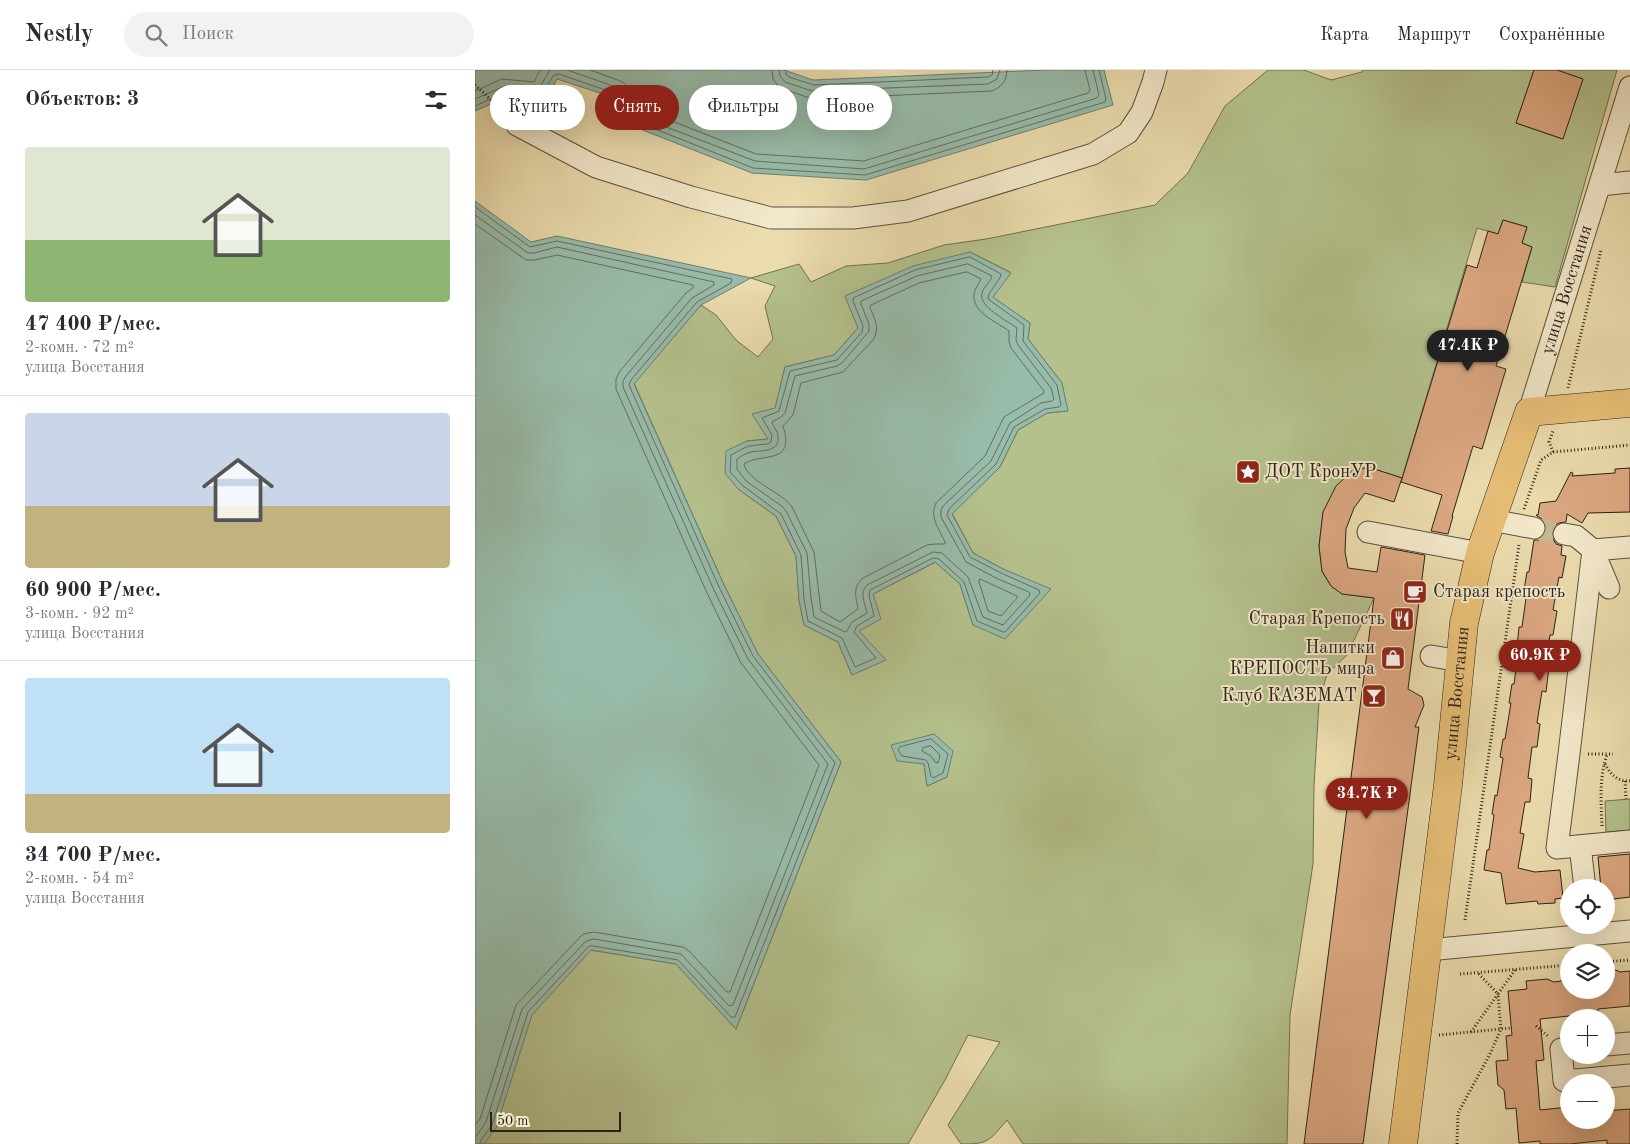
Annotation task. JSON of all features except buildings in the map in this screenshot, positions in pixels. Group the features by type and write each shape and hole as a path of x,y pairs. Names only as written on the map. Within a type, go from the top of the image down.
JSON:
{"main road":[{"path":"1526,420 1630,403"},
{"path":"1526,420 1630,419"},
{"name":"улица Восстания","path":"1403,1144 1429,950 1465,623 1481,553 1526,420"}],"street":[{"path":"527,130 597,167 691,197 771,218 853,218 908,211 1093,154 1128,133 1142,112 1156,70"},
{"name":"улица Восстания","path":"1526,420 1630,87"},
{"path":"1600,185 1630,182"},
{"path":"1491,520 1528,527"},
{"path":"1368,532 1481,553"},
{"path":"1564,534 1576,536 1593,550 1609,588"},
{"path":"1593,550 1630,547"},
{"path":"1593,550 1557,848 1630,841"},
{"path":"1431,656 1461,661"},
{"path":"1580,846 1584,879"},
{"path":"1615,931 1630,931"},
{"path":"1429,950 1560,934"},
{"path":"1615,1045 1630,1043"},
{"path":"1562,1064 1564,1081 1630,1075"}],"path":[{"path":"475,84 490,99"},
{"path":"1568,387 1603,242"},
{"path":"1465,920 1528,527 1524,510 1541,460 1553,452 1630,445"},
{"path":"1581,754 1613,754"},
{"path":"1602,832 1601,789 1607,754"},
{"path":"1604,763 1610,774 1625,781 1630,780"},
{"path":"1625,781 1626,799"},
{"path":"1615,961 1630,960"},
{"path":"1460,974 1560,966"},
{"path":"1471,1032 1515,970"},
{"path":"1457,1144 1458,1113 1491,1054 1501,1029 1498,994 1478,973"},
{"path":"1433,1035 1511,1028"}],"green space":[{"path":"1268,70 1304,70 1331,80 1362,72 1363,70 1534,70 1516,123 1562,139 1583,79 1557,70 1617,70 1555,287 1522,282 1532,247 1522,243 1527,227 1503,220 1498,234 1477,228 1402,478 1368,467 1351,472 1323,512 1319,546 1322,572 1331,586 1342,594 1374,598 1347,655 1327,674 1319,702 1314,786 1313,864 1290,1015 1287,1144 1023,1144 1007,1120 988,1140 961,1144 948,1125 1000,1042 968,1035 945,1080 908,1144 475,1144 475,942 591,950 676,964 736,1029 841,762 758,654 724,585 634,383 701,305 716,315 736,340 758,357 773,339 765,306 775,286 751,278 799,264 811,282 846,266 888,263 944,245 986,239 1155,205 1188,173 1225,106","holes":["970,252 1010,272 992,297 1030,323 1028,339 1062,383 1067,411 1047,413 1018,430 1000,467 952,513 973,553 1050,590 973,625 960,584 936,562 873,594 858,631 852,675 838,642 804,625 799,600 796,556 776,516 738,489 747,441 768,439 785,367 834,355 858,328 846,296","924,764 947,777 927,786"]},
{"path":"1630,799 1630,830 1606,832 1605,801"}],"water":[{"path":"475,70 784,70 813,80 1046,70 1104,70 1113,105 866,180 752,173 643,130 679,130 679,85 595,85 595,91 585,88 585,85 575,85 557,79 554,85 490,85 490,104 475,111"},
{"path":"475,201 531,242 557,236 751,278 701,305 634,384 724,585 758,654 841,762 736,1029 676,964 591,950 532,1015 496,1128 484,1144 475,1144"},
{"path":"970,252 1011,273 993,297 1030,323 1028,339 1062,383 1068,411 1047,413 1018,430 1000,467 952,514 973,553 1003,569 1051,589 1005,639 973,625 960,584 935,562 873,594 881,619 859,631 886,660 852,675 838,642 804,625 799,600 796,556 776,516 738,489 725,473 726,451 747,441 768,439 752,414 775,408 785,367 834,355 858,328 845,296 913,266"},
{"path":"934,734 953,751 947,777 927,786 924,764 897,761 891,745"}],"tunnel":[{"path":"1534,528 1564,534"}],"place":[{"name":"ДОТ КронУР","path":"1248,472"},
{"name":"Старая крепость","path":"1415,592"},
{"name":"Старая Крепость","path":"1402,619"},
{"name":"Напитки КРЕПОСТЬ мира","path":"1393,658"},
{"name":"Клуб КАЗЕМАТ","path":"1374,696"}]}
